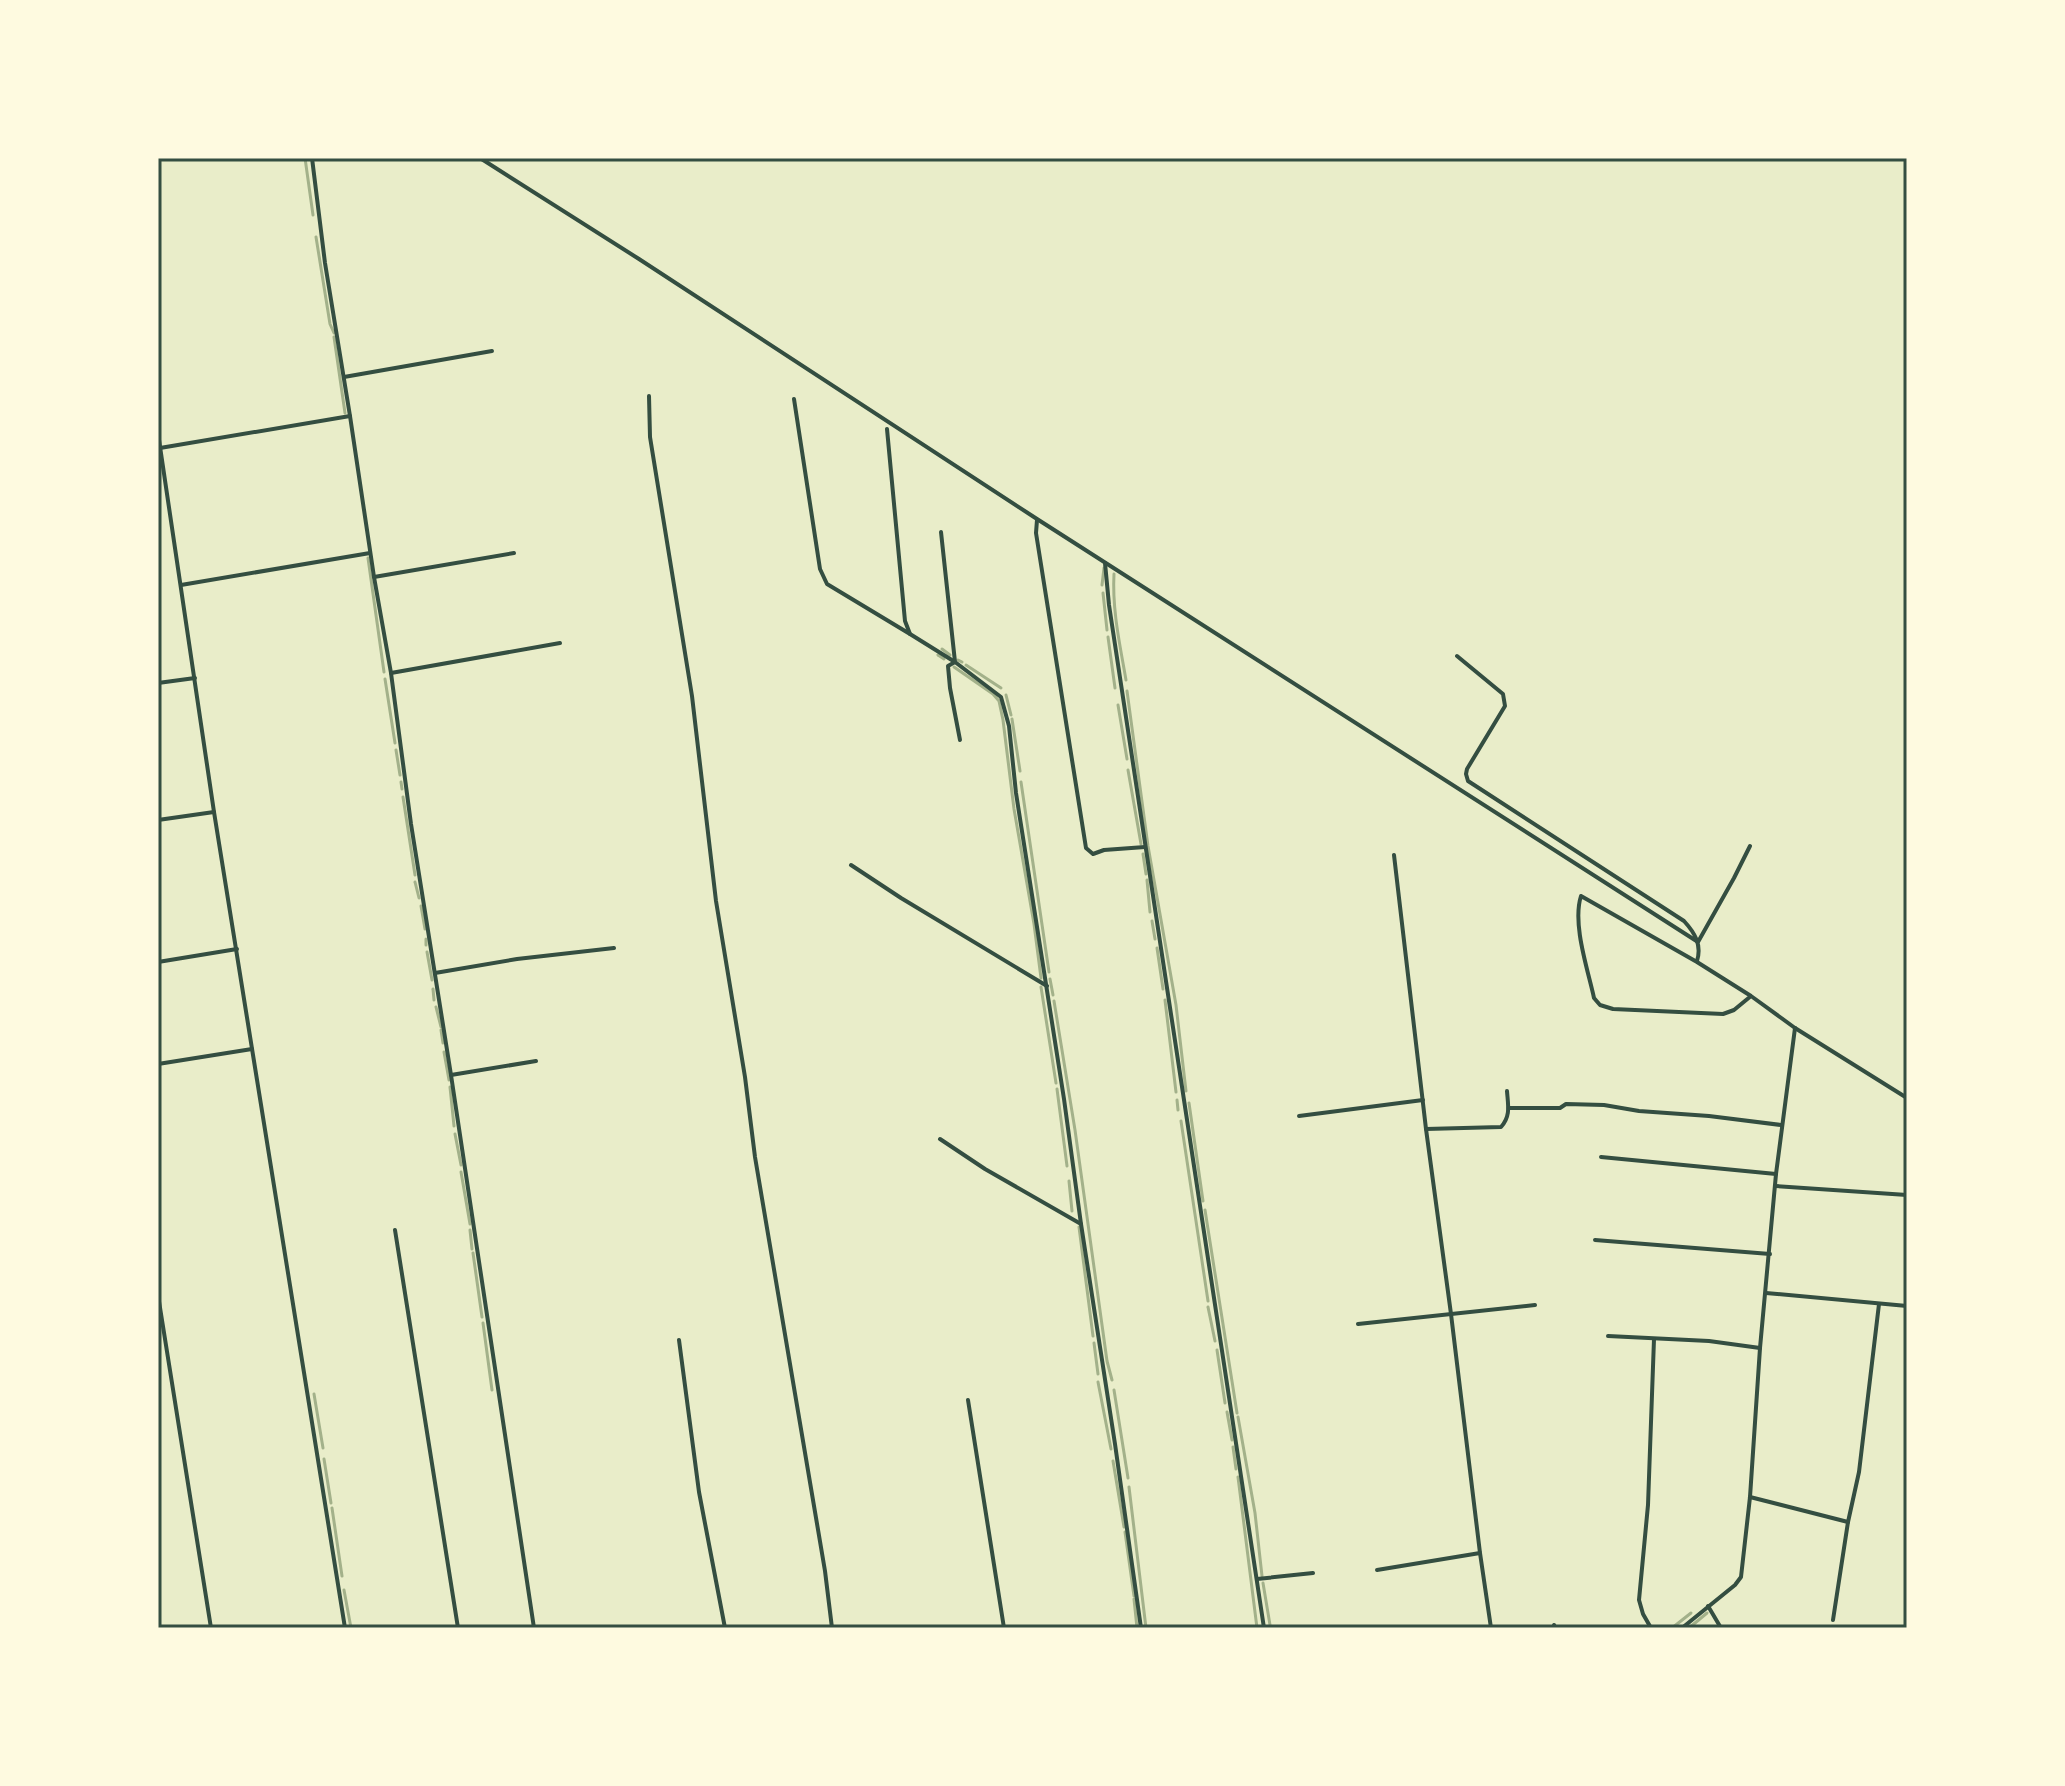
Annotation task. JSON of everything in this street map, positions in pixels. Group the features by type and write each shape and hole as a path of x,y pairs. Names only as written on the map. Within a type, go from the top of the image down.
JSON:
{"street":[{"path":"312,158 325,263 391,673 411,824 534,1628"},
{"path":"480,158 1698,942"},
{"path":"344,377 492,351"},
{"path":"649,396 650,437 692,696 716,901 755,1157 825,1571 832,1627 825,1628"},
{"path":"794,399 820,569 827,584 955,662 1001,697 1004,705 1141,1628"},
{"path":"160,448 350,416"},
{"path":"887,429 905,621 910,634"},
{"path":"158,433 214,812 345,1628"},
{"path":"1037,519 1036,533 1086,848 1093,854 1104,850 1145,847"},
{"path":"941,532 955,662"},
{"path":"181,585 370,553"},
{"path":"374,577 514,553"},
{"path":"1105,563 1264,1628"},
{"path":"391,673 560,643"},
{"path":"1457,656 1505,699 1505,706 1467,769 1468,781 1684,921 1698,942 1700,951 1697,962"},
{"path":"955,662 948,666 960,740"},
{"path":"158,683 195,678"},
{"path":"158,820 214,812"},
{"path":"1698,942 1750,846"},
{"path":"1394,855 1491,1628"},
{"path":"851,865 1047,986"},
{"path":"1751,996 1734,1010 1723,1014 1613,1009 1600,1005 1594,998 1579,925 1581,896 1697,962 1751,996 1795,1028 1907,1098"},
{"path":"435,973 517,959 614,948"},
{"path":"158,962 237,949"},
{"path":"1682,1628 1741,1577 1776,1174 1795,1028"},
{"path":"158,1064 252,1049"},
{"path":"451,1075 536,1061"},
{"path":"1426,1129 1501,1127 1507,1120 1507,1091"},
{"path":"1299,1116 1423,1100"},
{"path":"1509,1108 1604,1105 1781,1125"},
{"path":"940,1139 985,1169 1081,1224"},
{"path":"1601,1157 1776,1174"},
{"path":"1776,1186 1907,1195"},
{"path":"395,1230 458,1628"},
{"path":"1595,1240 1770,1254"},
{"path":"1766,1293 1907,1306"},
{"path":"158,1295 211,1628"},
{"path":"1833,1620 1859,1472 1879,1304"},
{"path":"1358,1324 1535,1305"},
{"path":"1608,1336 1709,1341 1760,1348"},
{"path":"1651,1628 1639,1600 1648,1505 1654,1339"},
{"path":"679,1340 699,1492 725,1628"},
{"path":"968,1400 1004,1628"},
{"path":"1750,1497 1848,1522"},
{"path":"1377,1570 1480,1553"},
{"path":"1257,1579 1313,1573"},
{"path":"1708,1606 1721,1628"}],"waterway":[{"path":"305,158 313,215"},
{"path":"316,237 334,333"},
{"path":"334,337 345,413"},
{"path":"368,558 384,672"},
{"path":"1102,585 1104,568"},
{"path":"1114,574 1115,614 1126,680"},
{"path":"1103,593 1107,630"},
{"path":"1108,637 1115,688"},
{"path":"942,649 950,655"},
{"path":"938,655 944,659"},
{"path":"958,660 962,662"},
{"path":"966,665 1001,688"},
{"path":"954,667 999,701 1041,978"},
{"path":"385,679 395,743"},
{"path":"1127,691 1148,846 1176,1005 1186,1091"},
{"path":"1006,695 1011,715"},
{"path":"1118,705 1127,759"},
{"path":"1012,719 1020,771"},
{"path":"396,750 400,775"},
{"path":"1128,770 1141,844"},
{"path":"401,782 402,789"},
{"path":"1021,782 1049,972"},
{"path":"403,797 415,875"},
{"path":"1143,854 1146,874"},
{"path":"1147,880 1150,912"},
{"path":"415,882 419,898"},
{"path":"421,906 425,929"},
{"path":"1152,921 1155,939"},
{"path":"426,939 426,945"},
{"path":"1157,948 1163,989"},
{"path":"427,952 432,980"},
{"path":"1050,979 1053,995"},
{"path":"1041,987 1056,1083"},
{"path":"433,989 434,1000"},
{"path":"1165,1000 1176,1092"},
{"path":"1054,1001 1112,1380"},
{"path":"436,1007 441,1027"},
{"path":"441,1030 443,1043"},
{"path":"444,1052 449,1080"},
{"path":"450,1087 454,1126"},
{"path":"1057,1089 1067,1166"},
{"path":"1177,1100 1178,1110"},
{"path":"1189,1103 1203,1201"},
{"path":"1181,1121 1208,1301"},
{"path":"455,1134 461,1165"},
{"path":"461,1172 470,1224"},
{"path":"1069,1181 1072,1211"},
{"path":"1205,1210 1237,1413"},
{"path":"1079,1227 1093,1336"},
{"path":"470,1230 472,1249"},
{"path":"473,1253 482,1317"},
{"path":"1208,1307 1215,1341"},
{"path":"483,1323 492,1390"},
{"path":"1094,1343 1098,1374"},
{"path":"1217,1350 1225,1403"},
{"path":"1098,1382 1111,1449"},
{"path":"1114,1390 1128,1478"},
{"path":"314,1394 323,1448"},
{"path":"1227,1412 1232,1440"},
{"path":"1238,1417 1255,1513 1262,1576"},
{"path":"1233,1447 1236,1469"},
{"path":"324,1459 331,1503"},
{"path":"1113,1461 1124,1527"},
{"path":"1238,1477 1257,1628"},
{"path":"1129,1487 1146,1628"},
{"path":"332,1508 342,1576"},
{"path":"1125,1532 1134,1596"},
{"path":"1263,1583 1270,1625"},
{"path":"344,1590 351,1628"},
{"path":"1134,1599 1137,1628"},
{"path":"1672,1628 1691,1613"},
{"path":"1689,1628 1707,1613"}]}
